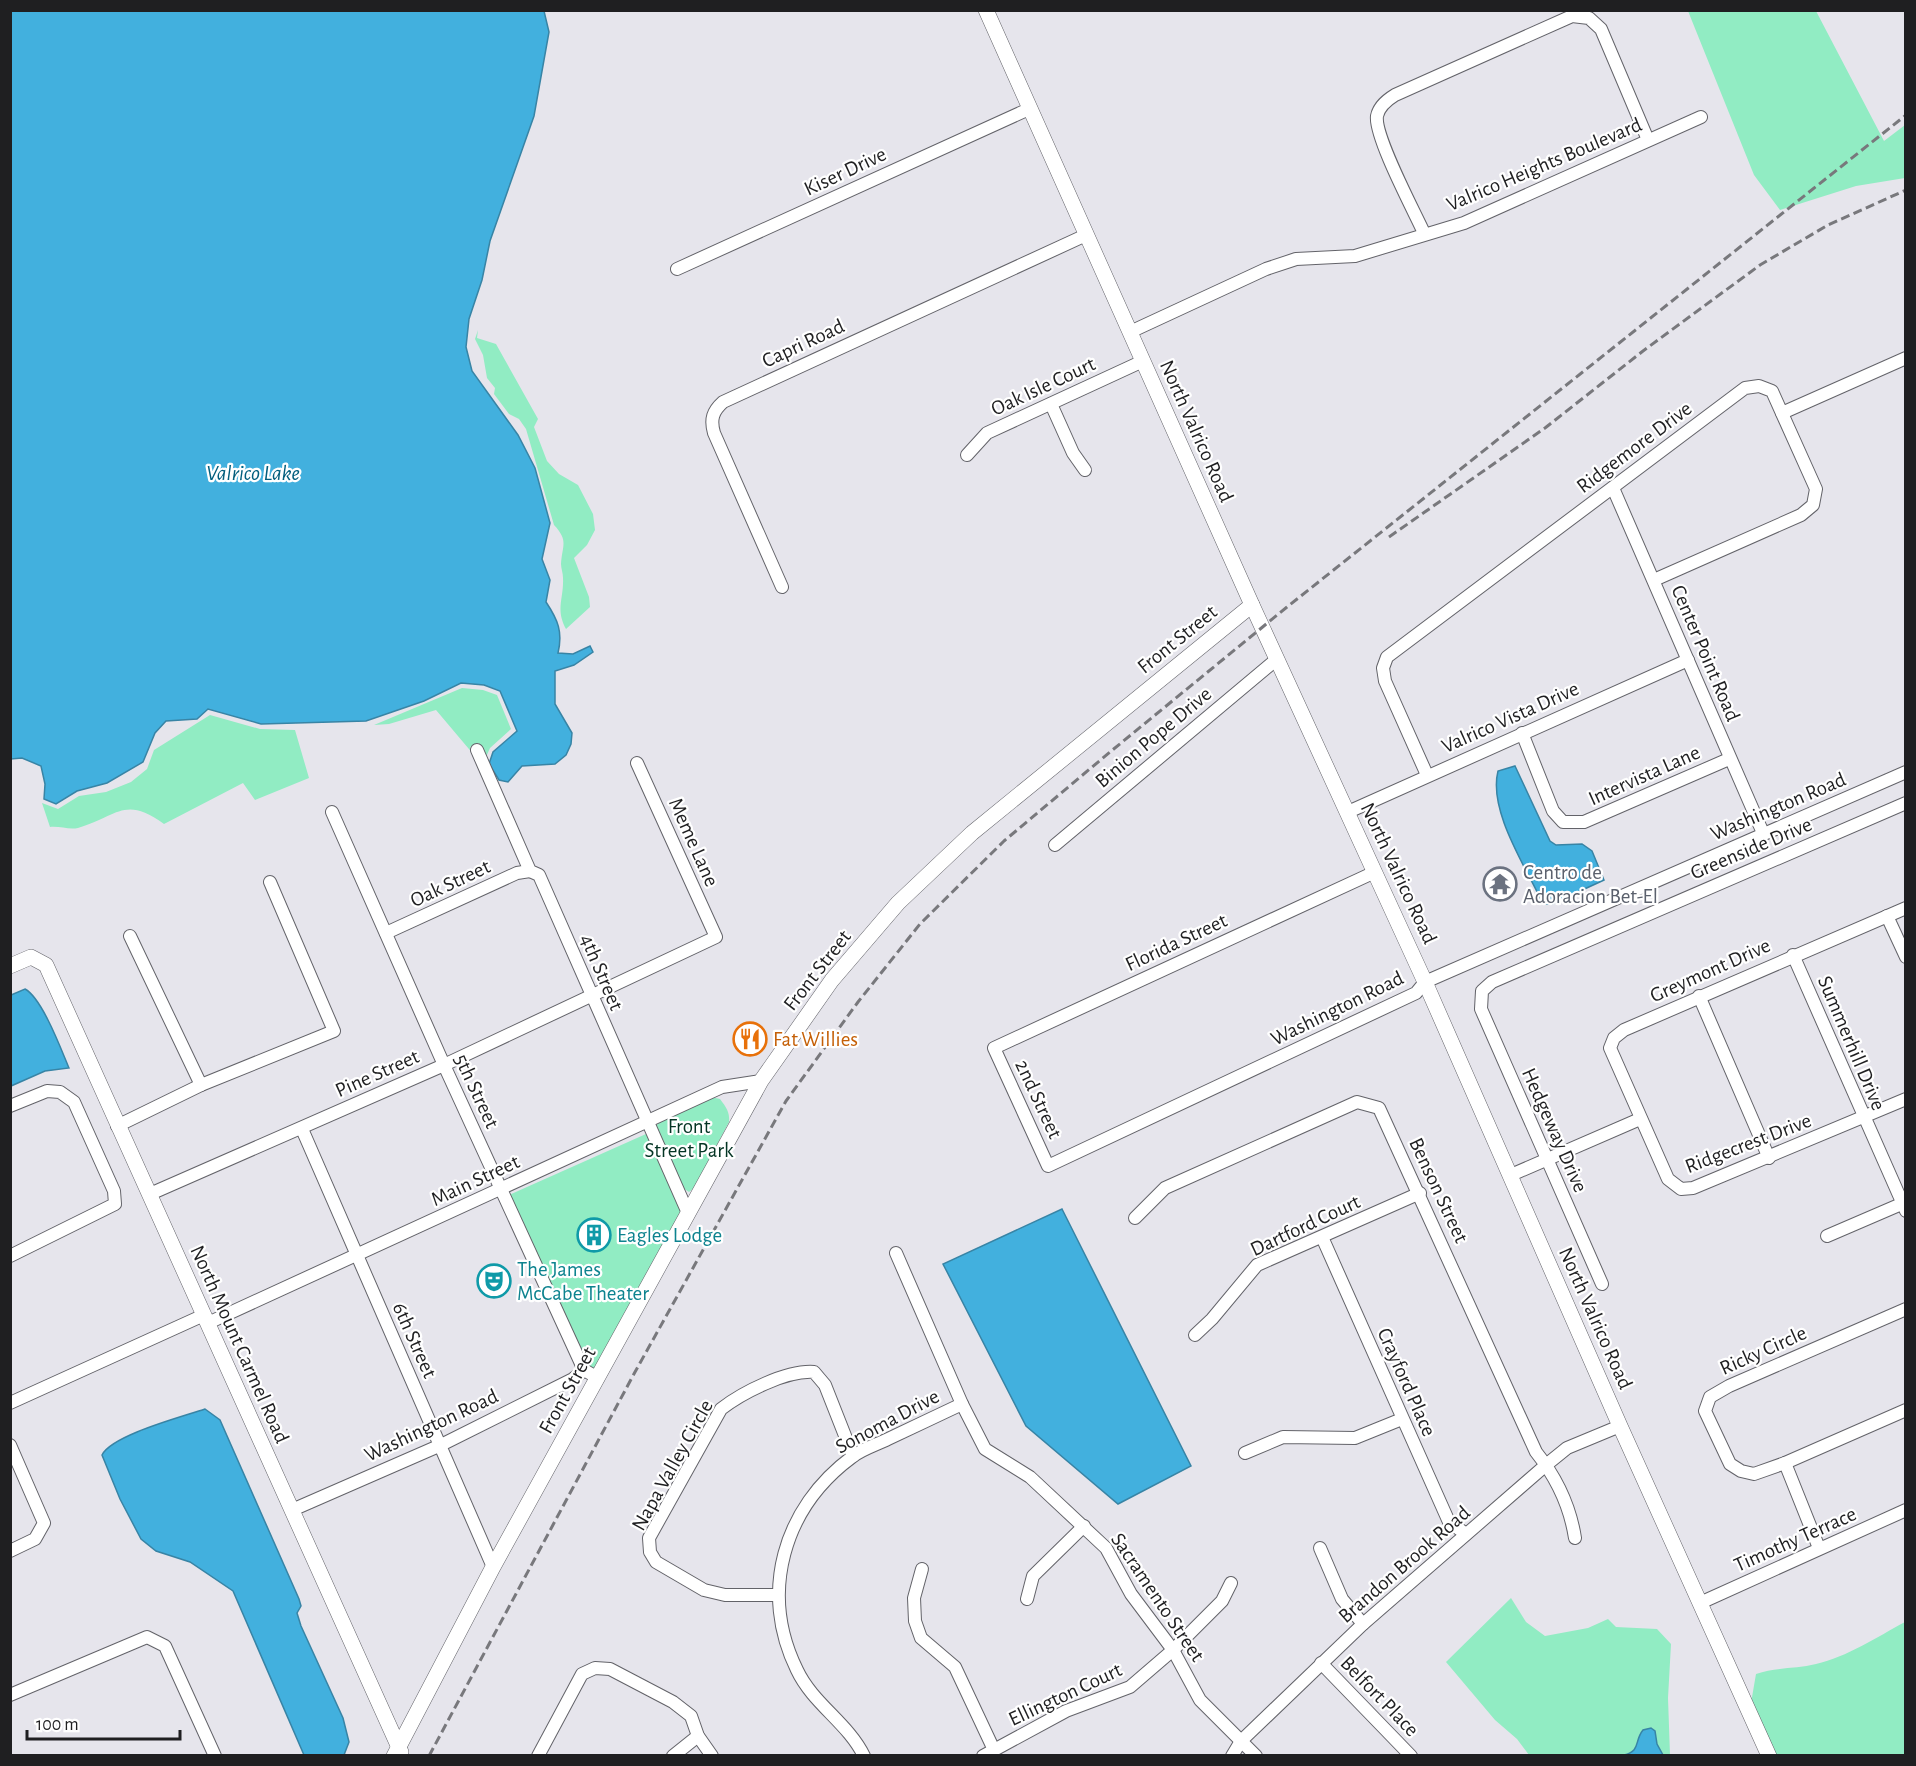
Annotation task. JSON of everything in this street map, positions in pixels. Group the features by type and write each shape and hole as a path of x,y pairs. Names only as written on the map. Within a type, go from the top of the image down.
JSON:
{"street":[{"name":"North Valrico Road","path":"986,10 1252,605 1425,982 1620,1426 1768,1755"},
{"path":"1424,233 1379,133 1378,113 1384,102 1572,16 1589,18 1600,29 1648,140"},
{"name":"Kiser Drive","path":"677,268 1029,109"},
{"name":"Valrico Heights Boulevard","path":"1130,332 1266,269 1296,259 1355,256 1424,233 1464,223 1701,117"},
{"name":"Capri Road","path":"782,587 711,425 715,408 723,402 1086,235"},
{"path":"1782,413 1905,358"},
{"name":"Oak Isle Court","path":"967,455 987,433 1143,361"},
{"name":"Ridgemore Drive","path":"1427,775 1385,681 1383,668 1387,657 1745,388 1759,387 1772,391 1816,489 1813,505 1801,515 1654,580"},
{"path":"1051,404 1073,453 1085,470"},
{"name":"Center Point Road","path":"1613,488 1763,833"},
{"name":"Front Street","path":"398,1753 493,1568 761,1081 832,980 898,903 1007,803 1252,605"},
{"name":"Binion Pope Drive","path":"1055,845 1277,659"},
{"name":"Valrico Vista Drive","path":"1348,812 1688,660"},
{"name":"Intervista Lane","path":"1522,733 1553,811 1563,822 1584,822 1729,759"},
{"name":"4th Street","path":"477,750 530,871 539,874 688,1213"},
{"name":"Meme Lane","path":"637,763 716,937"},
{"name":"Washington Road","path":"1048,1166 1416,993 1425,982 1905,772"},
{"name":"Greenside Drive","path":"1482,991 1492,982 1905,803"},
{"name":"5th Street","path":"332,812 444,1065 584,1370"},
{"name":"Oak Street","path":"387,933 517,873 530,871"},
{"name":"Florida Street","path":"994,1048 1375,872"},
{"path":"117,1126 201,1085 334,1031 270,882"},
{"name":"Greymont Drive","path":"1640,1119 1612,1057 1611,1048 1614,1038 1624,1030 1905,908"},
{"path":"1887,916 1905,957"},
{"path":"130,936 201,1085"},
{"name":"Pine Street","path":"150,1194 444,1065 716,937"},
{"name":"Summerhill Drive","path":"1793,956 1904,1206"},
{"name":"North Mount Carmel Road","path":"10,966 31,957 46,964 117,1126 150,1194 292,1510 398,1753"},
{"name":"Hedgeway Drive","path":"1482,991 1481,1009 1602,1284"},
{"path":"1699,996 1769,1158"},
{"name":"2nd Street","path":"994,1048 1048,1166"},
{"name":"Main Street","path":"12,1400 356,1257 722,1087 761,1081"},
{"path":"10,1106 47,1091 60,1092 74,1102 114,1191 115,1204 10,1256"},
{"name":"Ridgecrest Drive","path":"1640,1119 1668,1179 1681,1189 1693,1188 1769,1158 1905,1099"},
{"name":"Benson Street","path":"1136,1218 1165,1188 1357,1102 1380,1108 1536,1452 1546,1465 1571,1512 1575,1538"},
{"path":"1511,1175 1640,1119"},
{"name":"6th Street","path":"302,1129 493,1568"},
{"name":"Dartford Court","path":"1195,1335 1212,1319 1257,1265 1420,1193"},
{"path":"1827,1236 1904,1206"},
{"name":"Crayford Place","path":"1322,1237 1449,1522 1466,1534"},
{"name":"Sacramento Street","path":"896,1253 962,1404 985,1449 1030,1477 1106,1548 1131,1594 1173,1650 1200,1700 1256,1755"},
{"name":"Ricky Circle","path":"1905,1309 1729,1386 1710,1397 1705,1411 1730,1464 1741,1471 1754,1474 1785,1463 1905,1410"},
{"path":"584,1370 598,1378"},
{"name":"Washington Road","path":"292,1510 441,1445 573,1379 584,1370"},
{"name":"Napa Valley Circle","path":"778,1596 725,1595 704,1590 656,1562 650,1552 649,1538 721,1409 732,1400 797,1371 814,1372 825,1385 853,1456"},
{"name":"Sonoma Drive","path":"864,1755 859,1746 817,1700 797,1671 783,1635 778,1596 782,1556 797,1517 821,1483 853,1456 962,1404"},
{"path":"1245,1453 1283,1437 1355,1438 1402,1419"},
{"name":"Brandon Brook Road","path":"1232,1755 1242,1740 1363,1624 1546,1465 1567,1448 1620,1426"},
{"path":"10,1445 44,1522 35,1539 10,1551"},
{"path":"1785,1463 1820,1548"},
{"name":"Timothy Terrace","path":"1700,1603 1905,1510"},
{"path":"1026,1599 1033,1576 1084,1526"},
{"path":"1320,1548 1342,1599 1363,1624"},
{"path":"921,1569 914,1598 915,1621 921,1638 955,1667 989,1753"},
{"name":"Ellington Court","path":"989,1753 1066,1711 1131,1688 1173,1650 1222,1600 1231,1583"},
{"path":"10,1695 147,1637 165,1646 213,1755"},
{"name":"Belfort Place","path":"1321,1663 1410,1755"},
{"path":"538,1755 582,1674 595,1668 610,1669 674,1702 691,1716 698,1736 712,1755"},
{"path":"673,1755 698,1736"}],"green space":[{"path":"1688,11 1816,11 1884,141 1905,125 1905,178 1856,186 1780,210 1754,175"},
{"path":"478,330 477,338 496,344 538,419 534,427 547,461 559,474 578,485 593,514 595,530 587,545 574,558 589,597 590,607 566,629 560,610 563,585 562,535 554,525 526,429 519,419 509,414 494,394 495,388 487,378 483,355 475,339"},
{"path":"462,688 483,690 497,695 511,729 490,748 486,757 479,743 470,747 474,755 436,710 389,724 374,725"},
{"path":"210,715 260,729 295,730 309,778 255,800 243,783 164,824 150,815 129,810 112,814 78,828 50,827 42,803 58,809 79,796 106,792 131,782 147,769 154,750"},
{"name":"Front Street Park","path":"711,1097 720,1099 726,1107 729,1122 694,1188 689,1192 683,1188 656,1126 662,1119"},
{"path":"646,1134 681,1212 595,1371 584,1361 509,1195"},
{"path":"1511,1598 1526,1622 1545,1636 1588,1628 1608,1619 1616,1627 1657,1629 1671,1644 1668,1698 1670,1755 1663,1755 1657,1744 1639,1742 1632,1753 1624,1755 1529,1755 1517,1739 1495,1720 1446,1662"},
{"path":"1905,1622 1905,1755 1776,1755 1751,1703 1756,1674 1828,1661 1862,1646"}],"water":[{"name":"Valrico Lake","path":"11,11 544,11 549,32 534,116 490,241 482,280 469,319 466,347 472,371 518,435 535,468 550,523 542,559 550,580 546,602 560,632 558,653 573,654 590,646 593,652 574,665 555,671 555,704 572,733 571,744 566,755 555,764 522,766 508,782 499,780 489,764 493,752 517,731 500,691 484,685 461,683 424,701 366,721 261,724 208,709 197,719 166,721 155,733 143,762 107,783 77,791 56,804 44,799 45,784 41,766 22,758 11,759"},
{"path":"1515,766 1550,841 1556,845 1582,844 1592,851 1604,880 1552,904 1543,904 1510,839 1498,803 1496,787 1498,771"},
{"path":"25,989 38,1002 69,1068 45,1071 11,1086 11,995"},
{"path":"1062,1209 1191,1466 1118,1504 1026,1426 943,1264"},
{"path":"205,1409 220,1420 299,1599 301,1606 297,1613 301,1626 343,1718 349,1742 344,1755 304,1755 233,1591 190,1562 156,1551 141,1539 120,1499 102,1455 119,1440"},
{"path":"1651,1728 1655,1731 1657,1744 1663,1755 1624,1755 1633,1751 1643,1730"}],"railway":[{"path":"429,1756 635,1372 786,1101 858,1002 920,924 1004,841 1110,752 1287,607 1906,115"},
{"path":"1389,537 1545,428 1643,351 1760,265 1828,225 1906,190"}],"place":[{"name":"Centro de Adoracion Bet-El","path":"1500,884"},
{"name":"Fat Willies","path":"750,1039"},
{"name":"Eagles Lodge","path":"594,1235"},
{"name":"The James McCabe Theater","path":"494,1281"}]}
